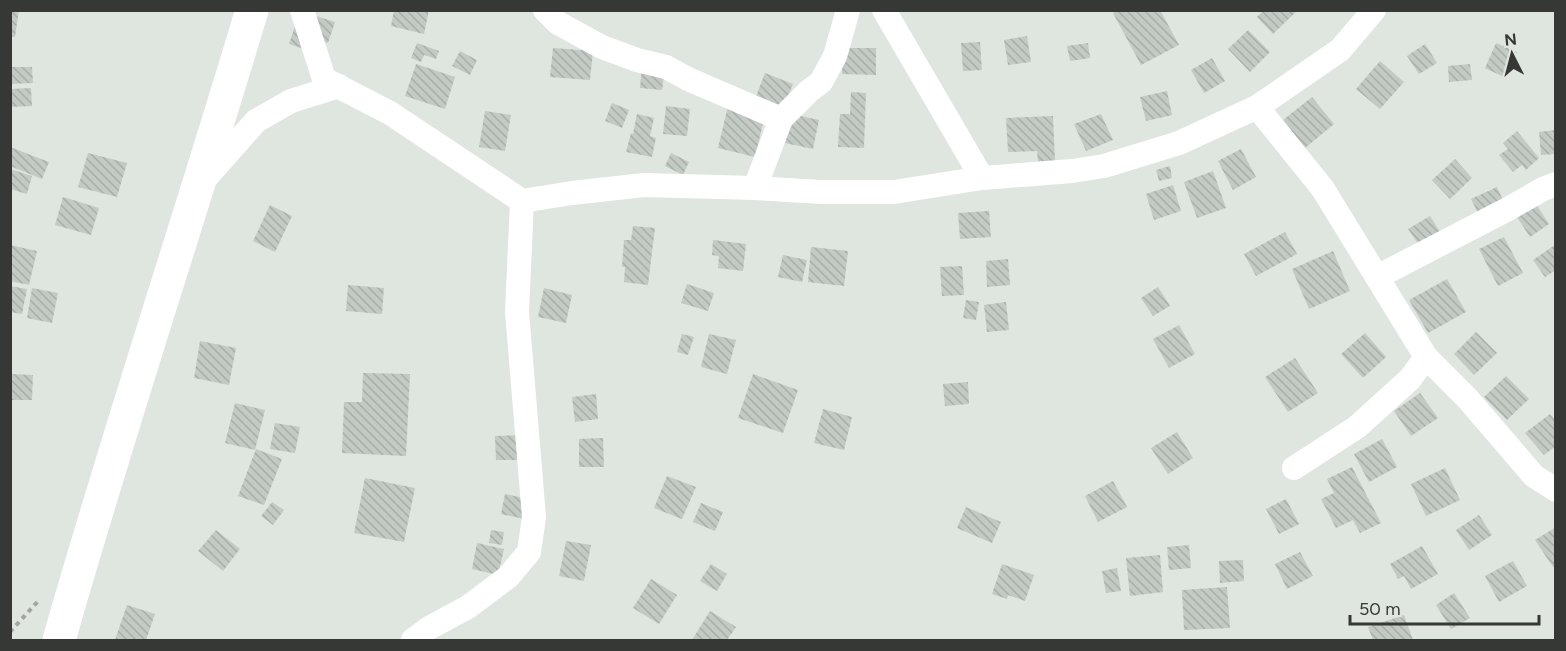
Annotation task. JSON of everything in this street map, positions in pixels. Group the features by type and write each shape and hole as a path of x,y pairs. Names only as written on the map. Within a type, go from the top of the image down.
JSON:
{"highway":[{"path":"58,640 84,549 200,186 252,10"}],"street":[{"path":"302,10 324,79 390,113 522,201 645,185 821,192 894,192 982,178 1072,171 1104,166 1179,143 1257,107 1340,50 1374,10"},
{"path":"545,10 558,23 602,47 637,60 666,67 688,79 781,119"},
{"path":"755,188 781,119 821,82 835,56 848,10"},
{"path":"884,10 982,178"},
{"path":"200,186 256,121 291,101 339,86"},
{"path":"1257,107 1323,189 1426,357 1467,398 1534,476 1556,490"},
{"path":"1377,277 1556,184"},
{"path":"413,640 429,628 468,607 508,577 529,552 534,517 517,312 522,201"},
{"path":"1294,468 1357,428 1410,379 1426,357"}],"building":[{"path":"10,10 19,10 15,37 10,37"},
{"path":"394,10 429,10 424,34 391,26"},
{"path":"1117,10 1160,10 1179,45 1141,65 1113,13"},
{"path":"1264,10 1298,10 1273,34 1257,17"},
{"path":"300,11 335,22 328,43 317,40 313,52 289,44"},
{"path":"1248,30 1270,52 1250,72 1228,49"},
{"path":"1027,36 1031,62 1008,65 1004,40"},
{"path":"980,42 982,70 963,71 961,43"},
{"path":"417,43 439,51 436,59 424,55 421,62 411,58"},
{"path":"1088,43 1090,58 1070,61 1067,46"},
{"path":"1496,43 1517,52 1506,78 1485,68"},
{"path":"1425,44 1437,63 1419,74 1407,56"},
{"path":"553,48 593,51 590,80 550,77"},
{"path":"843,48 876,48 876,75 842,74"},
{"path":"460,51 477,60 470,75 452,66"},
{"path":"1212,58 1225,81 1204,93 1191,70"},
{"path":"1380,61 1404,82 1380,109 1356,89"},
{"path":"416,64 455,77 445,109 405,96"},
{"path":"1470,64 1472,80 1449,82 1448,66"},
{"path":"642,66 665,68 662,90 640,88"},
{"path":"10,67 32,67 33,83 10,84"},
{"path":"765,73 793,84 783,109 755,99"},
{"path":"31,88 32,106 10,107 10,89"},
{"path":"1167,91 1172,115 1146,121 1140,97"},
{"path":"851,92 866,93 864,148 838,147 840,114 850,114"},
{"path":"1312,97 1334,124 1305,148 1283,120"},
{"path":"612,103 629,110 622,128 605,121"},
{"path":"666,106 690,109 687,136 663,134"},
{"path":"728,106 765,115 755,157 718,148"},
{"path":"485,111 511,115 505,151 479,147"},
{"path":"637,114 654,118 650,136 656,138 652,157 626,152"},
{"path":"792,114 819,120 813,149 785,143"},
{"path":"1101,114 1113,140 1086,151 1074,124"},
{"path":"1053,116 1055,161 1038,162 1037,151 1008,152 1006,118"},
{"path":"1556,130 1556,154 1541,155 1539,132"},
{"path":"1517,131 1539,158 1526,170 1522,165 1513,172 1499,155 1508,149 1503,143"},
{"path":"10,147 49,162 42,179 10,166"},
{"path":"1241,149 1256,177 1233,190 1218,161"},
{"path":"88,153 127,163 117,197 78,187"},
{"path":"671,153 689,162 683,175 665,166"},
{"path":"1455,159 1472,178 1450,199 1432,180"},
{"path":"1170,166 1172,178 1159,181 1156,170"},
{"path":"10,169 32,176 27,194 10,189"},
{"path":"1213,171 1226,208 1197,218 1184,182"},
{"path":"1173,185 1181,211 1154,220 1146,194"},
{"path":"1497,187 1505,205 1480,217 1471,199"},
{"path":"63,197 99,208 91,235 55,225"},
{"path":"1534,201 1549,224 1530,237 1515,214"},
{"path":"270,205 292,216 275,252 253,241"},
{"path":"989,211 991,237 960,239 958,213"},
{"path":"1430,216 1442,235 1421,248 1408,229"},
{"path":"633,226 655,228 648,285 624,282 625,267 622,267 624,240 631,240"},
{"path":"1285,232 1297,254 1256,276 1244,254"},
{"path":"1504,237 1523,273 1498,286 1479,249"},
{"path":"713,240 746,244 743,271 718,268 719,256 712,255"},
{"path":"1556,244 1556,270 1545,277 1533,260"},
{"path":"10,245 37,251 29,285 10,281"},
{"path":"811,247 848,251 844,286 808,282"},
{"path":"1333,251 1350,291 1309,309 1292,269"},
{"path":"783,255 807,260 802,282 778,277"},
{"path":"1008,259 1010,285 987,287 986,261"},
{"path":"962,266 964,295 942,296 940,267"},
{"path":"1447,279 1466,312 1428,333 1409,300"},
{"path":"687,284 714,293 708,311 681,303"},
{"path":"348,285 384,288 382,314 346,311"},
{"path":"10,286 27,289 22,314 10,312"},
{"path":"1158,287 1170,306 1153,316 1141,298"},
{"path":"32,288 58,293 52,323 27,318"},
{"path":"544,288 572,295 566,323 538,317"},
{"path":"966,300 979,302 976,320 963,318"},
{"path":"1006,302 1009,330 987,332 984,305"},
{"path":"1179,325 1195,354 1169,368 1153,339"},
{"path":"1476,332 1497,353 1474,375 1454,354"},
{"path":"1365,333 1386,357 1363,378 1341,354"},
{"path":"682,334 694,337 688,355 677,352"},
{"path":"709,334 736,340 727,374 701,367"},
{"path":"200,341 236,348 229,385 194,378"},
{"path":"1295,358 1318,393 1288,412 1265,377"},
{"path":"363,373 410,374 406,456 342,453 344,402 362,402"},
{"path":"11,374 33,375 32,400 11,400"},
{"path":"753,374 798,390 783,433 738,418"},
{"path":"1506,376 1529,399 1507,420 1484,397"},
{"path":"968,382 969,404 945,406 943,384"},
{"path":"1420,393 1438,418 1411,436 1394,411"},
{"path":"596,394 598,419 575,422 572,397"},
{"path":"235,403 265,410 255,450 225,443"},
{"path":"823,409 852,417 844,450 814,443"},
{"path":"1550,414 1556,421 1556,446 1544,455 1525,433"},
{"path":"275,423 300,427 295,453 270,449"},
{"path":"1177,432 1193,458 1168,474 1151,448"},
{"path":"523,435 524,460 496,460 495,436"},
{"path":"603,438 604,467 579,467 579,439"},
{"path":"1382,439 1397,467 1369,482 1354,454"},
{"path":"256,449 282,459 264,505 238,496"},
{"path":"1352,467 1381,523 1360,533 1353,520 1336,528 1321,499 1334,493 1327,479"},
{"path":"1445,468 1460,500 1426,516 1411,484"},
{"path":"667,476 696,487 682,519 654,508"},
{"path":"365,478 415,488 404,542 354,533"},
{"path":"1113,481 1127,507 1098,522 1085,496"},
{"path":"505,494 529,499 525,519 501,514"},
{"path":"1286,499 1299,524 1279,534 1266,509"},
{"path":"272,502 284,510 273,525 261,516"},
{"path":"701,503 723,512 715,531 693,522"},
{"path":"966,507 1001,522 992,543 957,528"},
{"path":"1479,515 1492,535 1469,550 1456,530"},
{"path":"1556,527 1556,566 1553,567 1535,540"},
{"path":"216,530 240,549 223,571 198,551"},
{"path":"491,530 504,532 502,545 489,543"},
{"path":"566,541 591,545 584,581 559,576"},
{"path":"477,543 504,549 498,575 472,569"},
{"path":"1189,545 1191,568 1169,570 1167,547"},
{"path":"1422,546 1438,574 1411,589 1404,576 1398,579 1390,564"},
{"path":"1300,552 1313,576 1287,589 1275,564"},
{"path":"1160,555 1163,592 1130,596 1126,558"},
{"path":"1243,560 1244,581 1220,583 1219,561"},
{"path":"1513,561 1527,586 1499,602 1485,576"},
{"path":"711,564 727,574 717,591 700,581"},
{"path":"1002,564 1034,575 1025,601 1008,595 1007,599 992,594"},
{"path":"1117,568 1121,591 1106,593 1102,571"},
{"path":"651,579 677,595 659,624 633,608"},
{"path":"1227,587 1230,628 1184,630 1182,590"},
{"path":"1454,593 1470,618 1451,629 1436,605"},
{"path":"127,605 155,614 146,640 115,640"},
{"path":"710,611 736,627 727,640 692,640"},
{"path":"1404,615 1413,640 1373,640 1368,627"}]}
